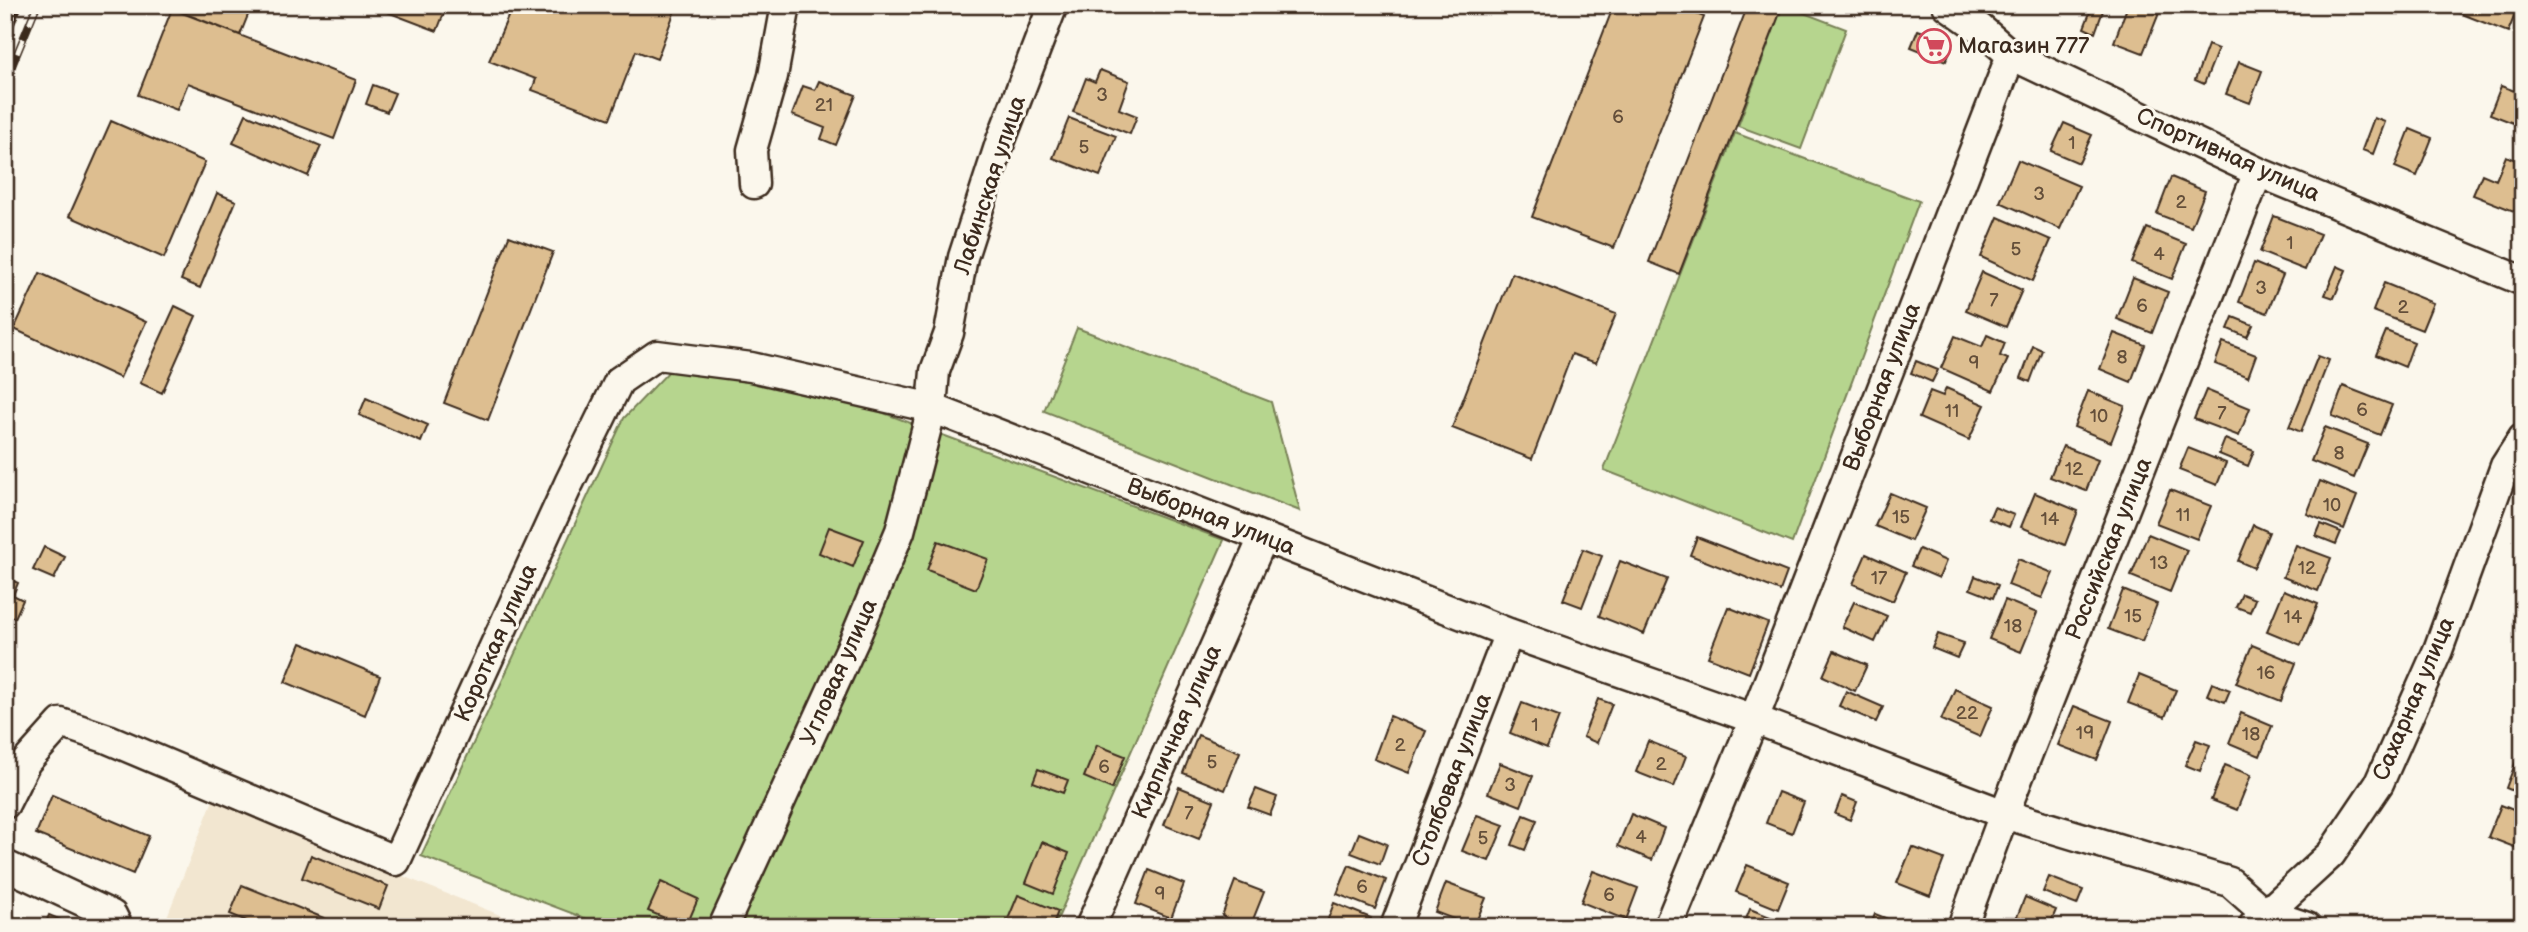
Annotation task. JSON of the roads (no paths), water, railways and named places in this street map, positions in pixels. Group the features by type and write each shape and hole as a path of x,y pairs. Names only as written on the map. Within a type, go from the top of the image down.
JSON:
{"street":[{"path":"754,184 752,150 773,76 786,5"},
{"name":"Лабинская улица","path":"932,408 935,371 949,333 963,257 1001,140 1053,5"},
{"name":"Спортивная улица","path":"1947,5 2011,55 2258,172 2523,281"},
{"name":"Выборная улица","path":"1668,927 1754,719 2011,55"},
{"name":"Российская улица","path":"1962,927 2004,814 2258,172"},
{"name":"Выборная улица","path":"657,355 751,367 932,408 1509,633 1754,719 2004,814 2230,882 2259,920"},
{"name":"Короткая улица","path":"5,804 26,762 61,723 108,739 396,861 569,483 619,381 657,355"},
{"name":"Угловая улица","path":"723,927 853,643 900,531 932,408"},
{"name":"Сахарная улица","path":"2259,920 2331,854 2379,783 2438,650 2505,466 2523,438"},
{"name":"Кирпичная улица","path":"1090,927 1263,538"},
{"name":"Столбовая улица","path":"1395,927 1509,633"},
{"path":"5,865 112,915 118,927"},
{"path":"2259,920 2307,927"}],"railway":[{"path":"5,38 19,5"},
{"path":"5,83 37,5"}],"place":[{"name":"Магазин 777","path":"1934,46"}]}
